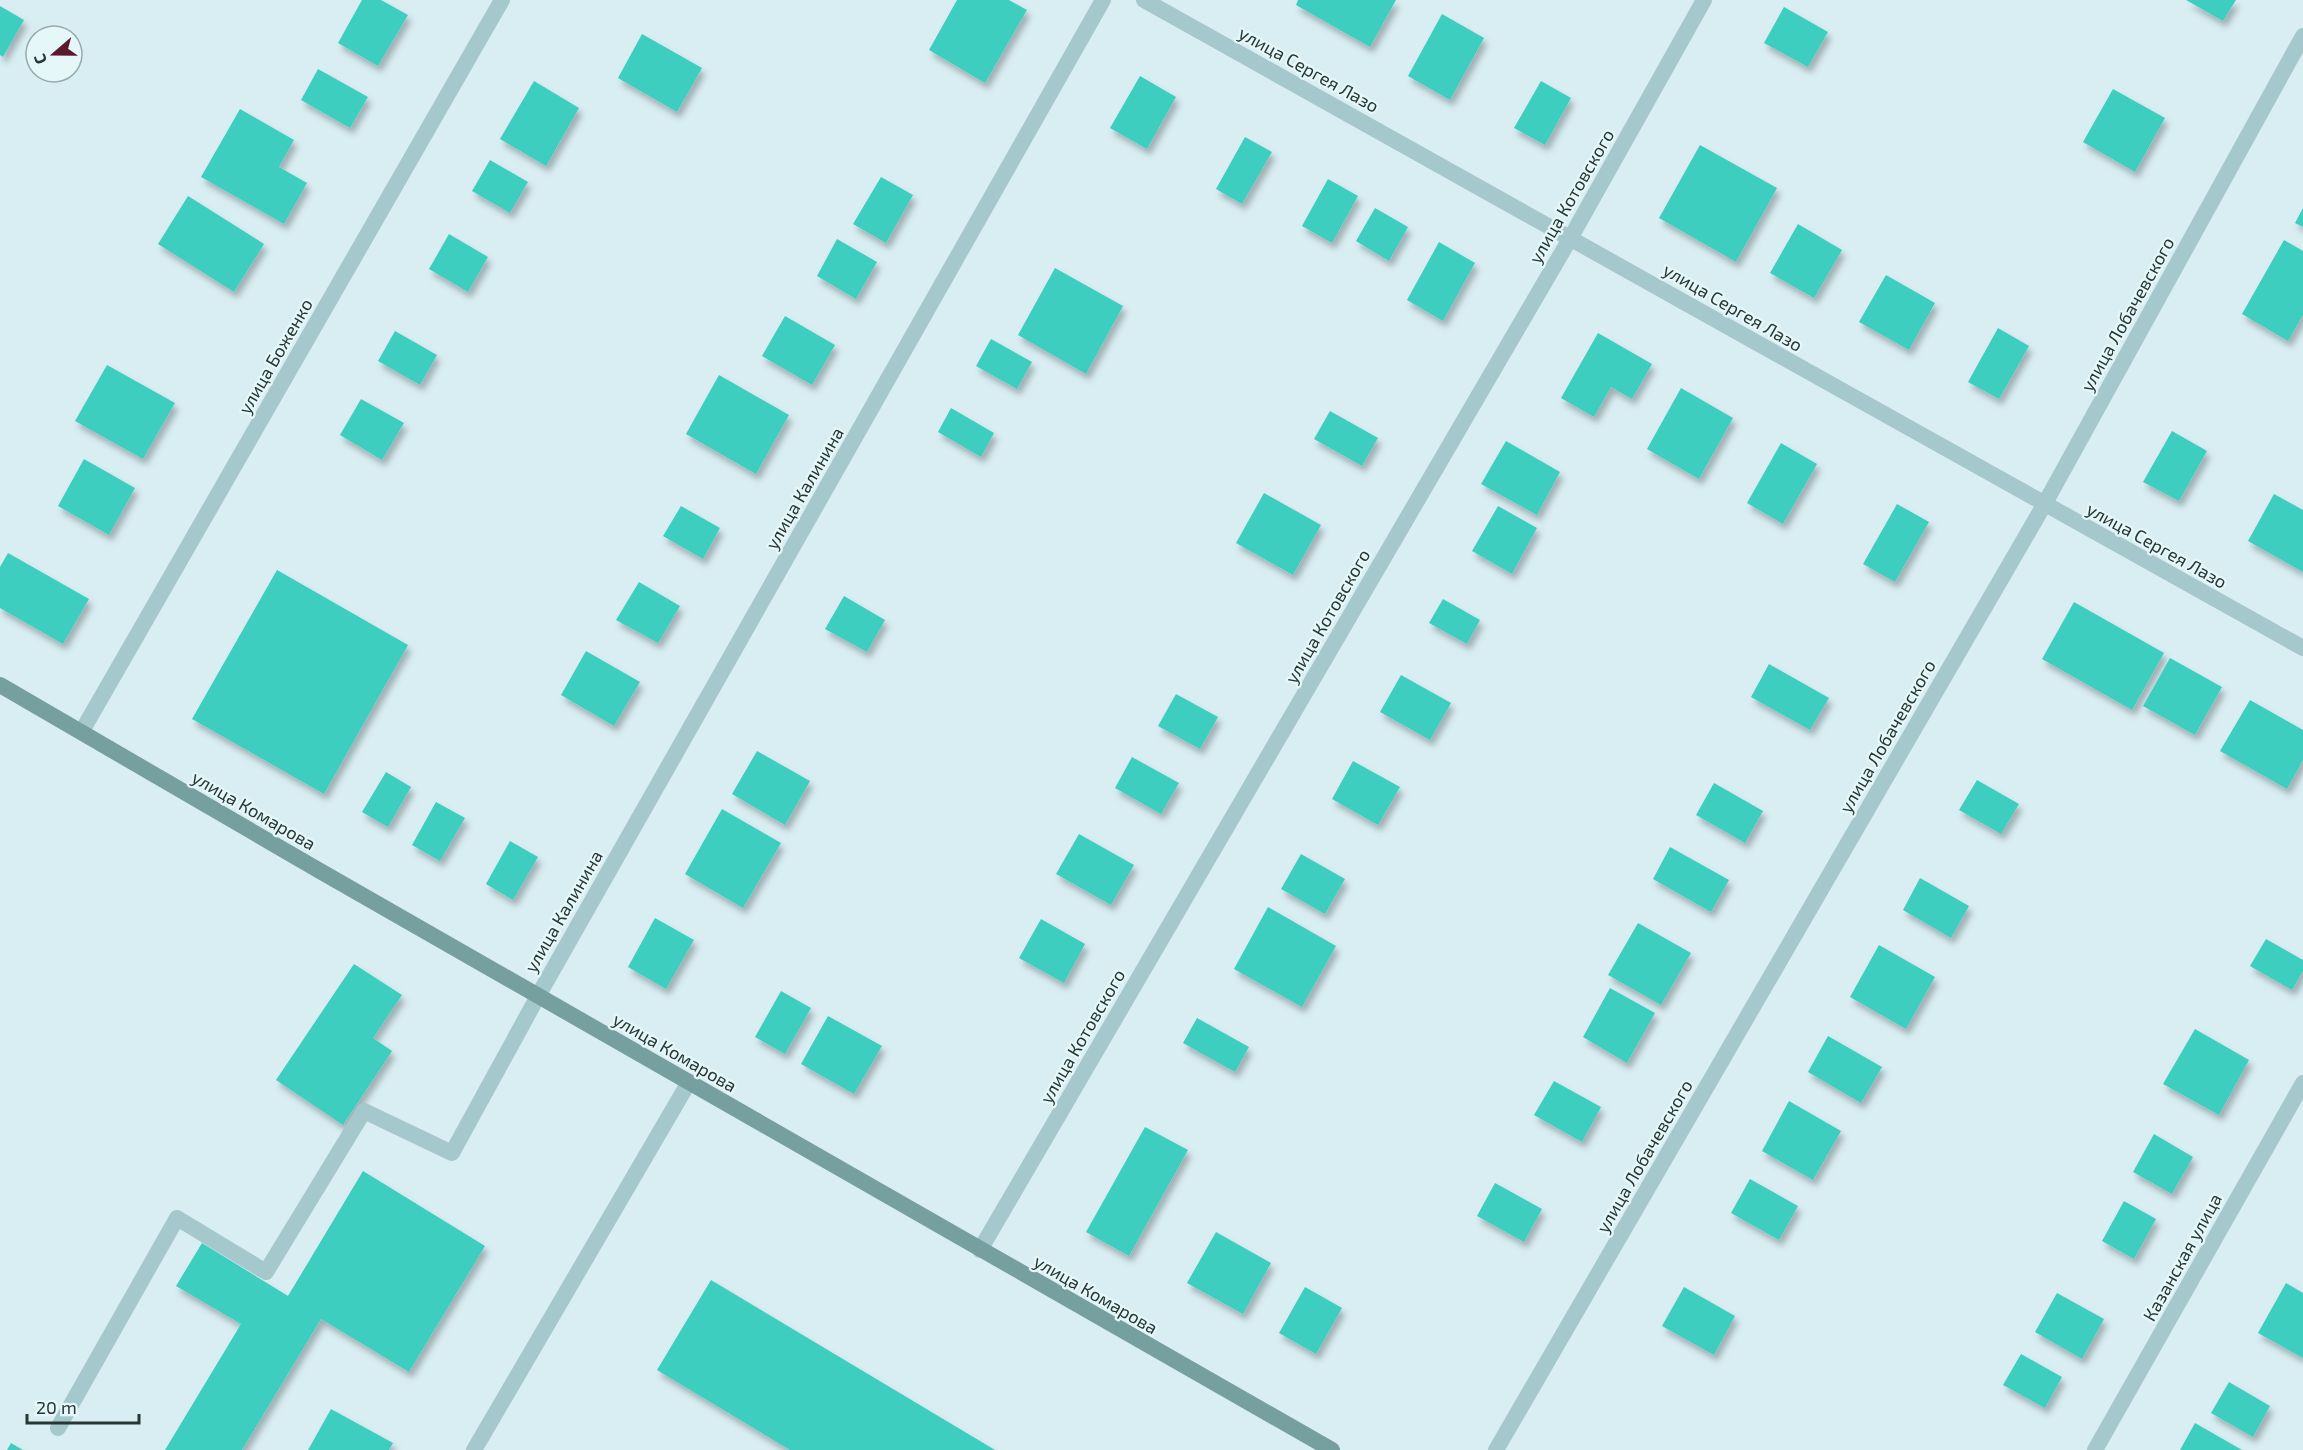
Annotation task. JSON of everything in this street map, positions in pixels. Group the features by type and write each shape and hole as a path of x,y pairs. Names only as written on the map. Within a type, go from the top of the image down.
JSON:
{"main road":[{"name":"улица Комарова","path":"0,685 980,1250 1332,1450"}],"street":[{"name":"улица Боженко","path":"82,731 502,0"},
{"name":"улица Калинина","path":"58,1428 177,1218 266,1272 364,1111 452,1153 538,996 1103,0"},
{"name":"улица Сергея Лазо","path":"1144,0 2303,648"},
{"name":"улица Котовского","path":"980,1250 1571,237 1704,0"},
{"name":"улица Лобачевского","path":"1496,1450 2044,505 2303,36"},
{"path":"474,1450 689,1082"},
{"name":"Казанская улица","path":"2095,1450 2303,1083"}],"building":[{"path":"362,0 381,0 408,15 378,66 338,43"},
{"path":"957,0 1009,0 1027,10 985,83 929,50"},
{"path":"1298,0 1396,0 1370,47 1296,5"},
{"path":"2186,0 2236,0 2223,21"},
{"path":"0,6 24,20 3,57 0,55"},
{"path":"1784,7 1828,32 1808,67 1764,43"},
{"path":"1442,14 1484,38 1450,100 1408,76"},
{"path":"642,34 702,68 677,112 618,78"},
{"path":"318,69 368,97 350,128 301,100"},
{"path":"1140,76 1176,97 1147,149 1110,128"},
{"path":"534,81 579,108 546,166 500,139"},
{"path":"1541,81 1571,98 1545,145 1514,128"},
{"path":"2113,89 2165,118 2135,172 2083,142"},
{"path":"240,109 294,140 279,167 307,183 284,224 201,177"},
{"path":"1245,137 1272,152 1242,204 1216,189"},
{"path":"1700,145 1777,188 1736,262 1659,218"},
{"path":"490,160 528,182 510,213 472,191"},
{"path":"881,177 913,195 886,243 853,224"},
{"path":"1328,179 1358,196 1332,243 1302,226"},
{"path":"188,196 264,244 234,292 158,244"},
{"path":"1375,208 1408,227 1389,261 1356,241"},
{"path":"2303,208 2303,227 2295,223"},
{"path":"1798,224 1842,250 1814,298 1770,273"},
{"path":"449,234 488,257 468,292 429,269"},
{"path":"837,239 877,262 856,299 817,276"},
{"path":"2284,240 2303,251 2303,315 2288,341 2242,314"},
{"path":"1439,242 1475,263 1443,321 1407,300"},
{"path":"1055,268 1123,306 1086,374 1018,335"},
{"path":"1886,275 1935,303 1909,350 1859,322"},
{"path":"785,316 835,345 812,385 762,356"},
{"path":"1998,328 2029,346 1999,399 1968,382"},
{"path":"395,331 437,355 420,385 378,361"},
{"path":"1598,333 1652,364 1632,399 1611,387 1594,417 1561,398"},
{"path":"991,339 1032,362 1017,389 976,366"},
{"path":"107,365 175,403 143,459 75,421"},
{"path":"719,375 789,415 756,474 686,434"},
{"path":"1681,388 1733,418 1699,479 1647,449"},
{"path":"361,399 404,423 382,460 340,435"},
{"path":"951,408 994,433 981,457 938,432"},
{"path":"1330,411 1378,438 1362,466 1314,439"},
{"path":"2172,431 2207,451 2179,501 2143,482"},
{"path":"1506,441 1560,472 1537,515 1481,484"},
{"path":"1781,443 1817,464 1783,524 1747,503"},
{"path":"84,459 135,488 109,535 58,506"},
{"path":"1264,493 1321,525 1293,575 1236,543"},
{"path":"2274,494 2303,510 2303,572 2248,541"},
{"path":"1897,504 1929,522 1895,582 1863,564"},
{"path":"681,506 720,528 703,559 663,536"},
{"path":"1498,506 1537,528 1512,574 1472,551"},
{"path":"8,553 89,599 63,644 0,608 0,567"},
{"path":"277,570 408,645 324,794 192,719"},
{"path":"639,582 680,606 658,643 616,620"},
{"path":"844,596 885,620 867,652 825,629"},
{"path":"1443,599 1480,620 1467,644 1429,623"},
{"path":"2074,602 2164,653 2132,710 2042,659"},
{"path":"586,651 640,682 614,726 561,695"},
{"path":"2170,658 2222,687 2195,735 2143,706"},
{"path":"1769,664 1829,698 1810,730 1751,697"},
{"path":"1401,675 1451,703 1430,740 1380,712"},
{"path":"1176,694 1218,717 1200,749 1158,726"},
{"path":"2250,700 2303,730 2303,760 2287,789 2220,751"},
{"path":"757,751 810,781 785,825 732,794"},
{"path":"1132,757 1179,783 1161,814 1115,788"},
{"path":"1353,761 1400,787 1378,825 1332,799"},
{"path":"386,772 411,787 388,827 362,812"},
{"path":"1977,780 2019,804 2001,834 1959,810"},
{"path":"1714,783 1763,811 1745,843 1696,815"},
{"path":"436,802 465,818 440,861 412,845"},
{"path":"722,809 781,843 743,908 685,874"},
{"path":"1079,834 1134,865 1111,905 1056,874"},
{"path":"510,841 538,857 513,900 486,884"},
{"path":"1670,847 1729,880 1711,912 1653,879"},
{"path":"1301,854 1345,879 1325,914 1281,889"},
{"path":"1920,878 1969,906 1951,938 1903,910"},
{"path":"1268,907 1336,946 1302,1007 1234,969"},
{"path":"655,918 694,940 666,989 628,967"},
{"path":"1041,919 1085,944 1064,983 1019,958"},
{"path":"1638,923 1691,953 1661,1005 1608,975"},
{"path":"2266,939 2303,960 2303,971 2292,990 2250,966"},
{"path":"1879,945 1935,977 1906,1029 1850,997"},
{"path":"354,964 402,995 373,1038 392,1051 343,1125 276,1080"},
{"path":"1610,988 1655,1013 1627,1063 1583,1037"},
{"path":"781,991 811,1008 785,1054 755,1037"},
{"path":"828,1016 882,1046 854,1094 801,1064"},
{"path":"1197,1018 1249,1047 1235,1072 1183,1043"},
{"path":"2195,1029 2249,1060 2219,1115 2163,1084"},
{"path":"1828,1036 1882,1067 1861,1103 1808,1072"},
{"path":"1554,1081 1601,1107 1582,1142 1534,1115"},
{"path":"1789,1101 1841,1131 1813,1180 1762,1151"},
{"path":"1145,1127 1188,1150 1129,1256 1086,1232"},
{"path":"2154,1134 2193,1157 2172,1194 2133,1172"},
{"path":"363,1171 485,1246 409,1372 321,1319 242,1450 165,1450 241,1324 176,1286 202,1243 288,1296"},
{"path":"1750,1179 1798,1206 1779,1240 1731,1213"},
{"path":"1495,1183 1542,1209 1524,1242 1477,1216"},
{"path":"2124,1201 2156,1219 2134,1259 2102,1241"},
{"path":"1216,1232 1271,1263 1243,1314 1187,1283"},
{"path":"711,1280 995,1450 790,1450 657,1370"},
{"path":"2286,1283 2303,1293 2303,1358 2258,1333"},
{"path":"1305,1287 1342,1308 1316,1354 1279,1333"},
{"path":"1684,1287 1735,1316 1714,1355 1662,1326"},
{"path":"2057,1293 2104,1319 2082,1359 2035,1332"},
{"path":"2021,1354 2062,1377 2045,1408 2003,1385"},
{"path":"2229,1382 2270,1406 2253,1437 2211,1413"},
{"path":"331,1409 393,1443 389,1450 308,1450"},
{"path":"2195,1423 2242,1450 2180,1450"},
{"path":"11,1443 23,1450 7,1450"}]}
